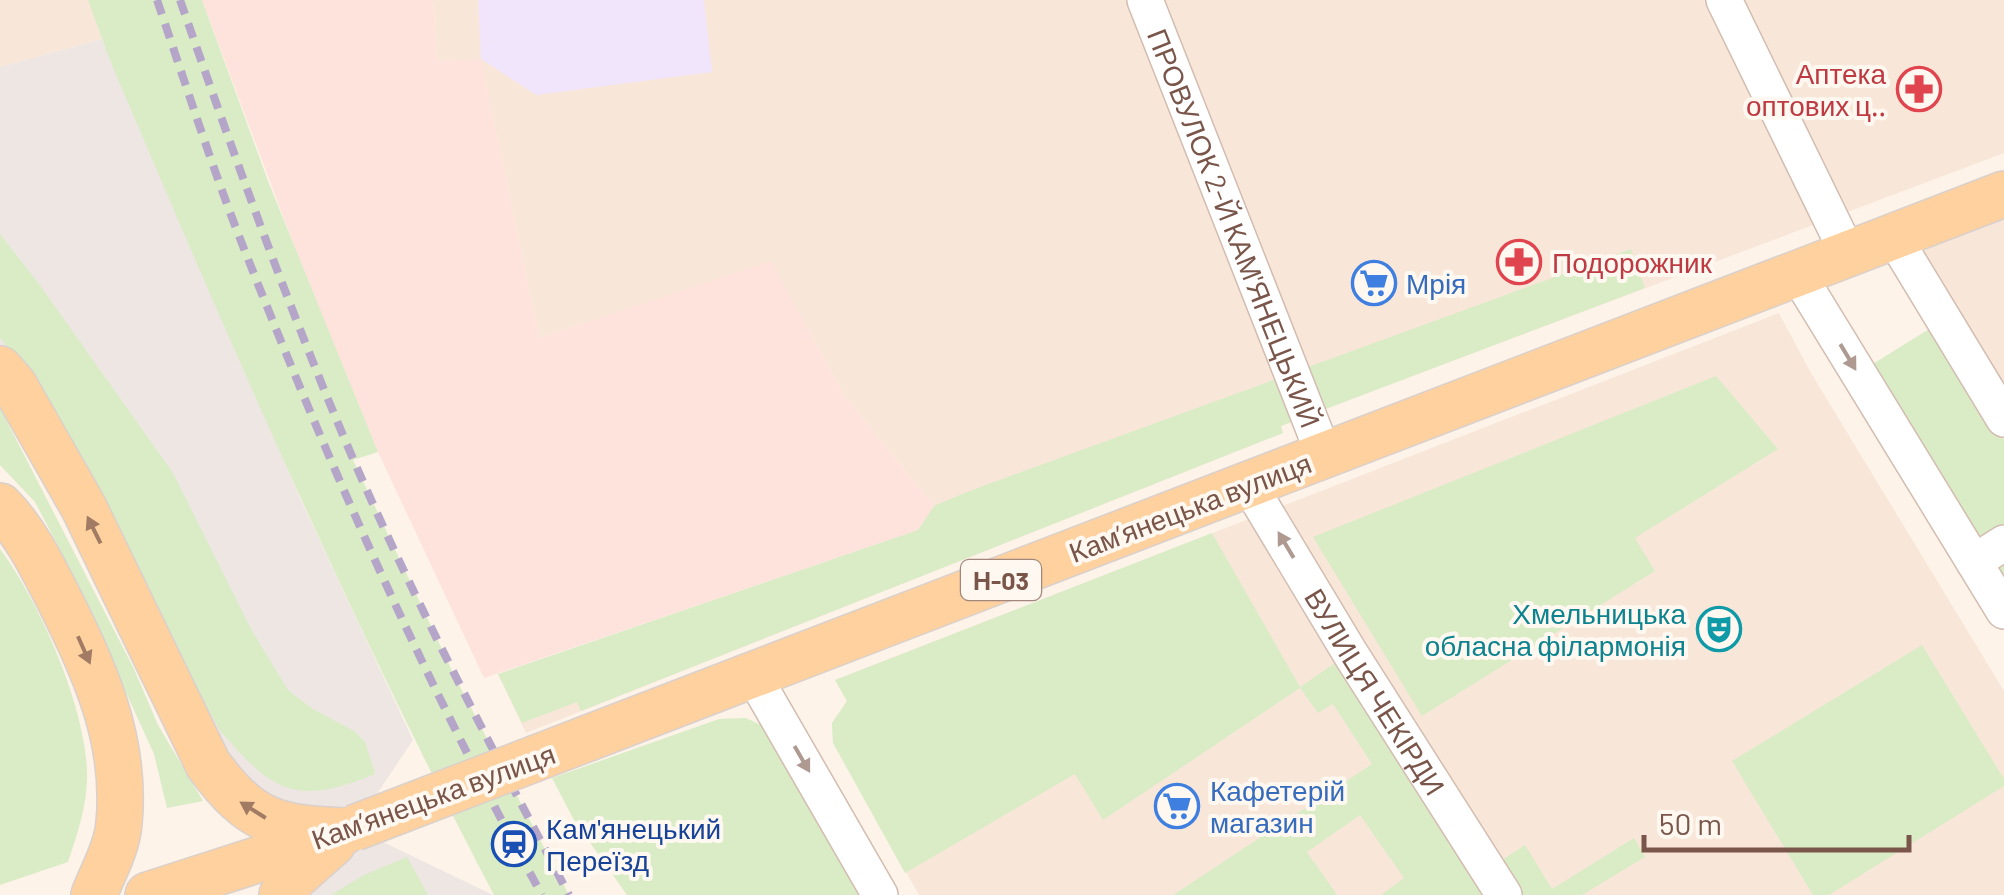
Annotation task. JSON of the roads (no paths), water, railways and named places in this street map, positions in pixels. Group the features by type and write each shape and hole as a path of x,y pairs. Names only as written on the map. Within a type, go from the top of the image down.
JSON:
{"main road":[{"name":"Камʼянецька вулиця","path":"148,895 349,830 2004,194"},
{"path":"0,369 14,385 84,508 208,764 227,790 270,820 291,829 349,830"},
{"path":"0,506 42,565 105,697 120,757 120,823 94,895"},
{"path":"282,895 288,882 349,830"}],"street":[{"name":"ПРОВУЛОК 2-Й КАМ'ЯНЕЦЬКИЙ","path":"1145,0 1324,455"},
{"path":"1724,0 1848,254"},
{"path":"1892,236 2004,419"},
{"path":"1798,274 2004,611"},
{"name":"ВУЛИЦЯ ЧЕКІРДИ","path":"1249,484 1350,654 1504,895"},
{"path":"1974,562 2004,543"},
{"path":"753,675 880,895"}],"railway":[{"path":"157,0 239,236 307,404 418,653 542,895"},
{"path":"180,0 285,290 354,461 430,626 569,895"}],"place":[{"name":"Аптека оптових ц‥","path":"1919,89"},
{"name":"Подорожник","path":"1519,262"},
{"name":"Мрія","path":"1374,283"},
{"name":"Хмельницька обласна філармонія","path":"1719,629"},
{"name":"Кафетерій магазин","path":"1177,806"},
{"name":"Кам'янецький Переїзд","path":"514,844"}]}
